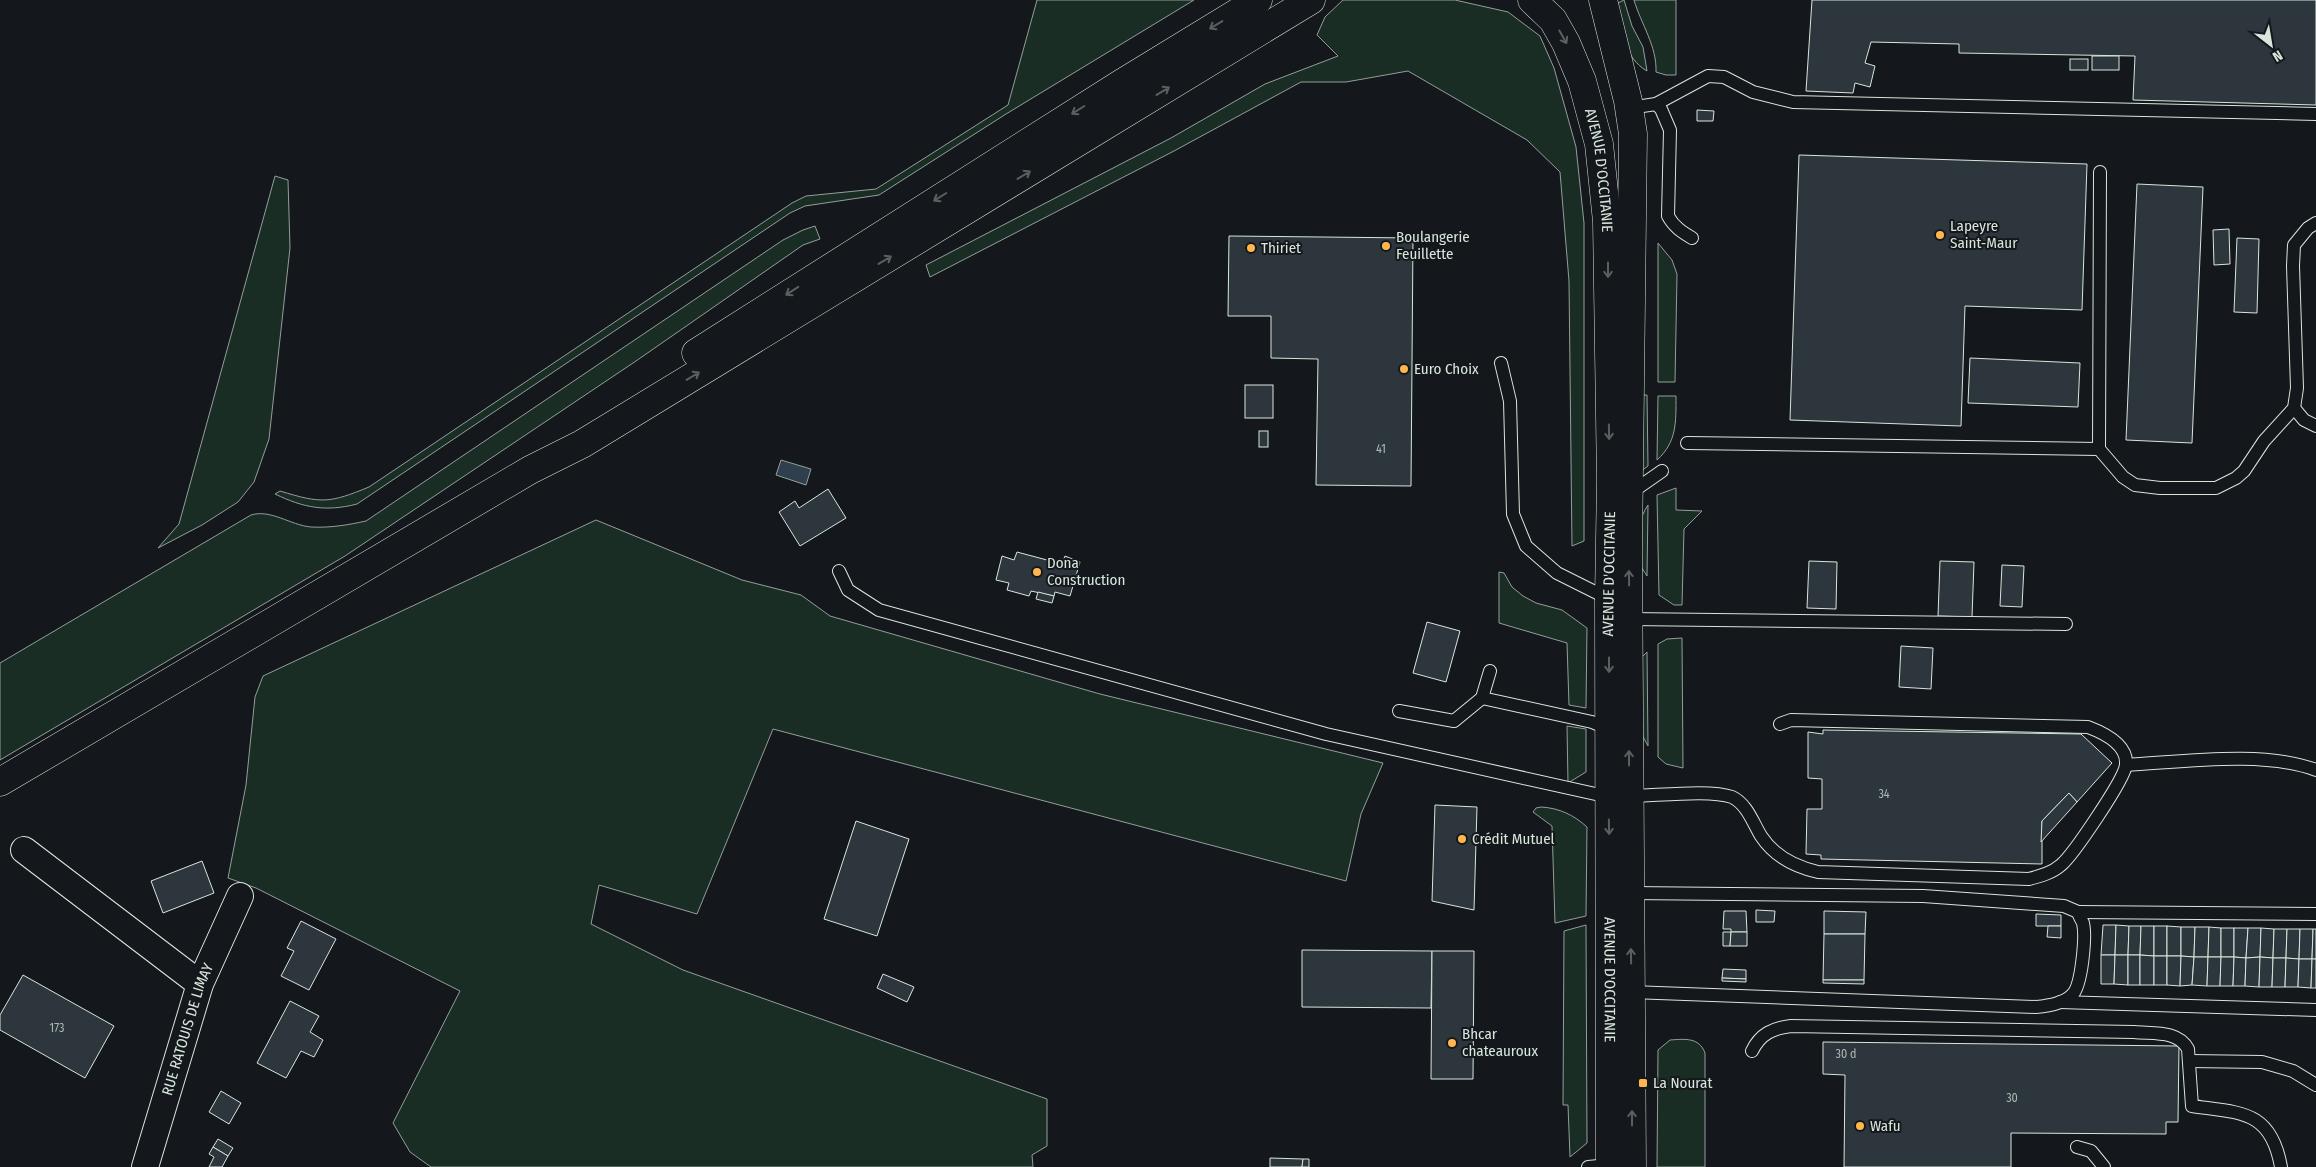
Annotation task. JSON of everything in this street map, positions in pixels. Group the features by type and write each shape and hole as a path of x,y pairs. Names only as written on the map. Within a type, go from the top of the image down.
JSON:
{"main road":[{"path":"530,470 568,436 849,254 1113,88 1258,0"},
{"path":"0,782 530,470 582,444 1311,0"},
{"name":"AVENUE D'OCCITANIE","path":"1532,0 1553,20 1566,43 1582,81 1599,144 1607,221 1610,480 1609,728 1630,893 1632,992 1610,1166"},
{"name":"AVENUE D'OCCITANIE","path":"1603,0 1629,108 1633,134 1629,619 1619,796 1610,1166"}],"street":[{"path":"24,850 200,984"},
{"name":"RUE RATOUIS DE LIMAY","path":"145,1167 200,984 240,896"}],"lane":[{"path":"1629,108 1656,104 1708,76 1724,77 1753,92 1793,102 2316,114"},
{"path":"1656,104 1661,109 1670,130 1668,216 1681,232 1692,238"},
{"path":"2100,172 2100,450 2123,477 2135,485 2160,488 2216,488 2236,478 2244,471 2264,440 2294,408 2297,388 2294,245 2308,228 2316,223"},
{"path":"1501,363 1510,401 1513,514 1526,546 1557,573 1609,599"},
{"path":"2294,408 2304,420 2316,426"},
{"path":"1687,443 2100,450"},
{"path":"1629,494 1662,471"},
{"path":"839,571 848,590 879,610 1326,734 1619,796 1719,793 1734,798 1743,806 1762,837 1787,861 1804,869 1818,872 2029,879 2052,871 2066,860 2095,821 2126,765 2123,752 2117,742 2105,734 2088,727 1791,720 1780,724"},
{"path":"1629,619 2066,624"},
{"path":"1399,711 1454,721 1482,698 1490,671"},
{"path":"1482,698 1592,722 1609,728"},
{"path":"2126,765 2253,759 2300,764 2316,770"},
{"path":"1630,893 1923,896 2064,906 2078,912 2316,914"},
{"path":"2060,1002 2073,995 2079,984 2084,940 2083,924 2078,912"},
{"path":"1632,992 2036,1007 2060,1002 2316,1010"},
{"path":"1752,1051 1765,1033 1791,1026 2124,1032 2175,1035 2184,1041 2188,1049 2192,1106 2239,1113 2253,1118 2268,1129 2277,1147 2281,1167"},
{"path":"2189,1061 2262,1062 2293,1071 2316,1085"},
{"path":"2077,1147 2092,1151 2104,1167"}],"green space":[{"path":"1037,0 1194,0 1006,114 879,195 805,206 790,213 357,504 335,508 315,507 296,503 275,494 280,491 316,500 326,500 345,496 369,487 792,203 806,196 876,189 1008,105"},
{"path":"1343,0 1455,0 1508,12 1540,36 1554,68 1576,147 1584,223 1584,541 1572,546 1569,281 1560,172 1527,140 1408,71 1346,82 1301,82 1174,151 930,277 926,265 1171,138 1265,84 1338,56 1317,35 1325,17"},
{"path":"1624,0 1632,26 1643,47 1647,71 1633,59 1621,33 1614,5"},
{"path":"1634,0 1676,0 1676,75 1656,72 1654,53"},
{"path":"275,176 288,180 290,248 269,439 254,482 238,502 202,525 158,548 179,524"},
{"path":"815,226 820,239 803,245 636,361 345,556 0,760 0,663 251,515 266,514 311,527 339,526 366,521 783,240"},
{"path":"1658,243 1672,260 1677,274 1675,382 1658,382"},
{"path":"1637,395 1647,395 1648,466 1637,474"},
{"path":"1658,396 1676,396 1676,405 1672,439 1664,453 1657,460"},
{"path":"1676,488 1676,510 1702,511 1684,529 1682,605 1674,605 1659,595 1657,495"},
{"path":"1648,505 1647,576 1640,566 1637,553 1637,538 1640,523"},
{"path":"596,520 742,580 801,595 830,616 1100,694 1383,763 1361,814 1346,881 773,729 697,914 599,885 591,924 683,970 1047,1099 1047,1146 1032,1155 1033,1167 431,1167 410,1152 393,1123 460,991 256,888 228,878 246,785 255,697 263,676"},
{"path":"1499,572 1504,573 1512,587 1523,596 1536,603 1562,610 1587,628 1586,708 1569,705 1567,643 1499,623"},
{"path":"1682,638 1683,768 1666,764 1658,757 1658,644 1667,639"},
{"path":"1647,652 1648,746 1640,731 1642,657"},
{"path":"1567,726 1586,729 1586,772 1568,783"},
{"path":"1541,807 1566,813 1587,827 1586,916 1555,923 1552,826 1533,812 1536,808"},
{"path":"1586,925 1587,1143 1570,1157 1568,1105 1563,1105 1564,931"},
{"path":"1670,1040 1691,1040 1699,1044 1705,1053 1705,1167 1657,1167 1658,1050"}],"water":[{"path":"781,460 811,469 806,485 776,475"}],"building":[{"path":"1812,0 2316,0 2316,105 2133,100 2135,56 1959,53 1959,44 1871,42 1865,63 1875,66 1870,87 1855,83 1853,93 1806,91"},
{"path":"2092,56 2119,56 2119,70 2092,70"},
{"path":"2070,59 2088,59 2088,70 2070,70"},
{"path":"1697,110 1714,111 1713,121 1697,121"},
{"name":"Lapeyre Saint-Maur","path":"1799,155 2087,164 2082,310 1965,306 1961,426 1790,420"},
{"path":"2137,184 2203,187 2192,443 2126,440"},
{"path":"2229,229 2230,264 2214,265 2213,230"},
{"path":"1229,236 1413,238 1411,486 1316,485 1318,359 1271,358 1271,316 1228,316"},
{"path":"2237,238 2259,239 2257,313 2234,312"},
{"path":"1970,358 2080,363 2078,407 1968,403"},
{"path":"1245,385 1273,385 1273,418 1245,418"},
{"path":"1259,431 1268,431 1268,447 1259,447"},
{"path":"828,489 846,518 800,546 779,512 795,501 799,508"},
{"name":"Dona Construction","path":"1017,552 1062,564 1065,556 1080,562 1070,596 1055,592 1054,596 1031,591 1029,596 1007,590 1009,583 996,580 1002,556 1014,560"},
{"path":"1809,561 1837,562 1836,609 1807,608"},
{"path":"1940,561 1974,562 1972,617 1938,616"},
{"path":"2002,565 2024,566 2022,607 2000,606"},
{"path":"1038,592 1054,596 1052,603 1036,599"},
{"path":"1427,622 1460,631 1446,682 1413,673"},
{"path":"1901,646 1933,648 1931,689 1899,687"},
{"path":"1823,730 2081,734 2112,763 2077,802 2069,793 2042,821 2042,864 1821,859 1821,855 1806,854 1807,809 1822,809 1822,779 1808,778 1808,732 1823,734"},
{"path":"2069,793 2077,802 2041,842 2042,821"},
{"path":"1435,805 1477,807 1474,910 1432,901"},
{"path":"856,821 909,839 877,936 824,919"},
{"path":"202,861 214,893 163,913 151,881"},
{"path":"1756,910 1775,911 1774,922 1756,922"},
{"path":"1724,911 1746,911 1747,932 1731,932 1731,929 1723,929"},
{"path":"1824,911 1866,912 1865,934 1824,934"},
{"path":"2036,914 2061,915 2061,926 2036,926"},
{"path":"301,921 336,939 309,990 281,976 294,951 287,948"},
{"path":"2103,925 2116,925 2115,955 2101,955"},
{"path":"2116,925 2129,926 2128,955 2115,955"},
{"path":"2048,926 2061,926 2061,938 2047,937"},
{"path":"2129,926 2141,926 2140,955 2128,955"},
{"path":"2141,926 2154,926 2154,956 2140,955"},
{"path":"2154,926 2167,926 2167,956 2154,956"},
{"path":"2167,926 2181,927 2181,956 2167,956"},
{"path":"2181,927 2195,927 2194,957 2181,956"},
{"path":"2195,927 2209,927 2208,957 2194,957"},
{"path":"2209,927 2221,928 2221,957 2208,957"},
{"path":"2221,928 2234,928 2234,957 2221,957"},
{"path":"2234,928 2248,928 2246,958 2234,957"},
{"path":"2248,928 2261,928 2260,957 2246,958"},
{"path":"2261,928 2274,929 2273,958 2260,957"},
{"path":"2274,929 2287,929 2286,958 2273,958"},
{"path":"2287,929 2300,929 2299,959 2286,958"},
{"path":"2300,929 2313,929 2312,959 2299,959"},
{"path":"2313,929 2316,929 2316,959 2312,959"},
{"path":"1723,932 1731,932 1730,946 1723,946"},
{"path":"1731,932 1747,932 1747,946 1730,946"},
{"path":"1824,934 1865,934 1864,980 1823,980"},
{"path":"1302,950 1432,951 1431,1008 1302,1007"},
{"name":"Bhcar chateauroux","path":"1432,951 1474,951 1473,1079 1431,1079"},
{"path":"2101,955 2115,955 2114,984 2101,984"},
{"path":"2115,955 2128,955 2128,985 2114,984"},
{"path":"2128,955 2140,955 2140,985 2128,985"},
{"path":"2140,955 2154,956 2154,985 2140,985"},
{"path":"2154,956 2167,956 2167,985 2154,985"},
{"path":"2167,956 2181,956 2180,986 2167,985"},
{"path":"2181,956 2194,957 2192,985 2180,986"},
{"path":"2194,957 2208,957 2207,986 2192,985"},
{"path":"2208,957 2221,957 2220,986 2207,986"},
{"path":"2221,957 2234,957 2233,986 2220,986"},
{"path":"2234,957 2246,958 2245,986 2233,986"},
{"path":"2260,957 2259,987 2245,986 2246,958"},
{"path":"2260,957 2273,958 2272,987 2259,987"},
{"path":"2273,958 2286,958 2285,987 2272,987"},
{"path":"2286,958 2299,959 2298,987 2285,987"},
{"path":"2299,959 2312,959 2311,988 2298,987"},
{"path":"2312,959 2316,959 2316,988 2311,988"},
{"path":"1723,969 1746,970 1746,979 1722,978"},
{"path":"883,974 914,987 907,1002 877,988"},
{"path":"23,975 114,1026 85,1078 0,1030 0,1015"},
{"path":"1722,978 1746,979 1746,982 1722,981"},
{"path":"1823,980 1864,980 1864,984 1823,983"},
{"path":"290,1001 319,1016 310,1032 323,1040 314,1057 301,1051 286,1078 257,1063"},
{"path":"1823,1042 2179,1046 2178,1122 2166,1122 2166,1134 2011,1133 2011,1167 1844,1167 1845,1075 1823,1074"},
{"path":"221,1091 241,1103 229,1124 209,1112"},
{"path":"218,1139 233,1148 228,1156 213,1147"},
{"path":"213,1147 228,1156 222,1167 209,1167 214,1157 209,1154"},
{"path":"1270,1158 1303,1159 1302,1167 1270,1167"},
{"path":"1303,1159 1309,1159 1309,1167 1302,1167"}],"place":[{"name":"Lapeyre Saint-Maur","path":"1940,235"},
{"name":"Boulangerie Feuillette","path":"1386,246"},
{"name":"Thiriet","path":"1251,248"},
{"name":"Euro Choix","path":"1404,369"},
{"name":"Dona Construction","path":"1037,572"},
{"name":"Crédit Mutuel","path":"1462,839"},
{"name":"Bhcar chateauroux","path":"1452,1043"},
{"name":"La Nourat","path":"1643,1083"},
{"name":"Wafu","path":"1860,1126"}]}
